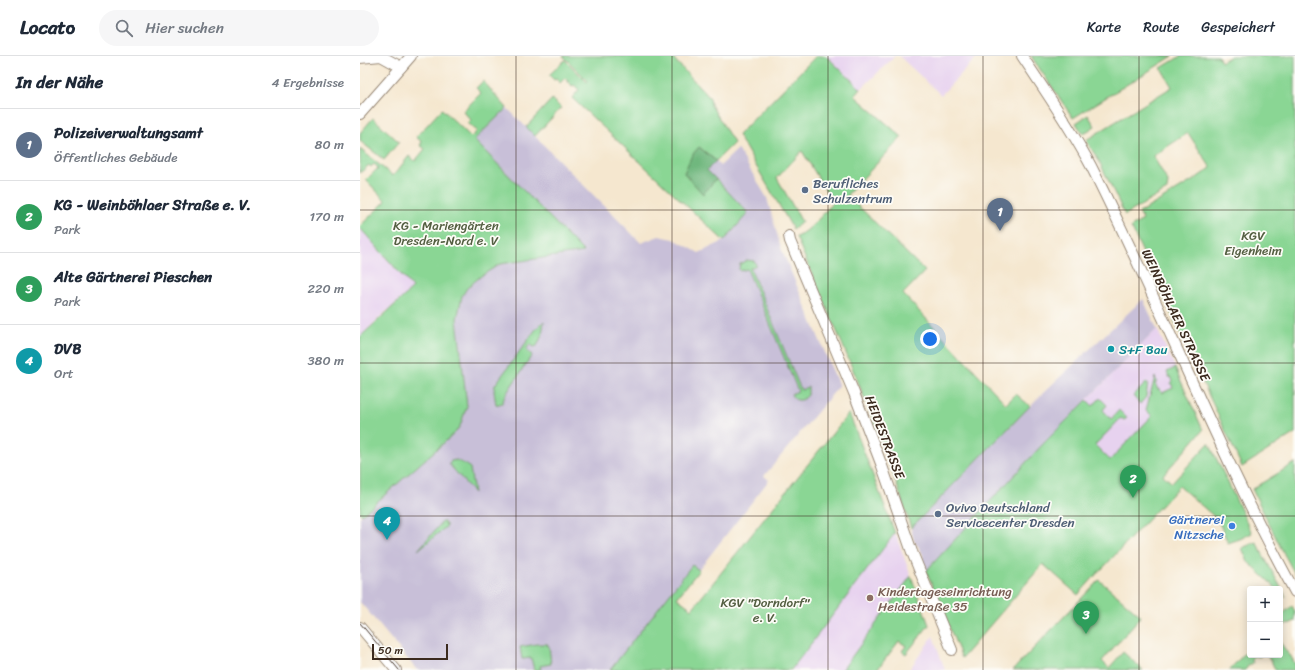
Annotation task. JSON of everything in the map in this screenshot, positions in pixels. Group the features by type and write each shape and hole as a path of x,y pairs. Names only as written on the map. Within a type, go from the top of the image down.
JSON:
{"street":[{"path":"360,58 381,56 401,67"},
{"path":"360,114 411,56"},
{"name":"WEINBÖHLAER STRASSE","path":"1022,56 1067,125 1090,166 1155,300 1251,508 1295,592"},
{"name":"HEIDESTRASSE","path":"789,236 857,400 912,552 952,650"},
{"path":"360,627 396,670"}],"shaded area":[{"path":"826,56 895,56 861,89"},
{"path":"899,56 978,56 941,95"},
{"path":"507,108 641,243 659,236 674,239 699,253 724,241 748,213 707,170 716,161 720,166 738,149 767,198 781,248 839,386 764,476 769,480 620,670 417,670 360,602 360,517 455,433 460,426 467,406 457,319 462,296 467,288 481,276 500,264 584,252 474,140"},
{"path":"360,228 413,288 360,337"},
{"path":"1143,299 1157,329 1043,444 926,571 922,562 923,555 914,541 911,528 1042,394"},
{"path":"1157,329 1183,384 1108,462 1068,419"},
{"name":"Kindertageseinrichtung Heidestraße 35","path":"895,533 911,576 842,670 791,670"},
{"path":"933,636 945,670 909,670"}],"green space":[{"path":"563,56 671,56 710,98 711,105 734,143 716,161 699,147 684,173 703,193 716,179 748,213 724,241 572,98 579,90 574,85 572,86 565,78 560,83 549,75 565,60 587,82 588,81"},
{"path":"816,56 826,56 861,89 855,96 902,137 847,195 925,271 903,294 1006,404 1016,394 1030,406 911,528 872,417 843,345 796,237 811,227 833,202 802,151 777,178 802,222 793,229 738,135"},
{"path":"1031,56 1173,56 1073,118"},
{"name":"KGV Eigenheim","path":"1181,56 1218,56 1221,62 1231,56 1295,56 1295,433 1242,467 1131,227 1143,220 1139,213 1211,168 1188,133 1153,156 1168,182 1167,190 1125,215 1099,161 1086,140 1172,87 1161,68"},
{"name":"KG - Mariengärten Dresden-Nord e. V","path":"483,81 507,108 474,140 584,252 500,264 481,276 467,288 462,296 457,319 467,406 460,426 455,433 362,515 360,513 360,337 413,288 360,228 360,226 386,201 366,180 378,168 374,164 371,167 369,165 360,173 360,149 393,176 409,156 415,161 425,149 420,145 422,142 416,137 442,109 471,137 477,131 468,123 471,120 463,111 481,93 476,88"},
{"path":"552,99 561,108 535,136 526,127"},
{"path":"1088,115 1095,126 1083,134 1076,123"},
{"path":"373,118 399,142 384,160 360,141 360,133"},
{"path":"699,147 716,161 707,170 716,179 703,194 684,173 692,155"},
{"path":"747,260 754,261 756,265 750,268 801,390 808,387 808,395 804,399 797,400 791,394 798,391 747,269 740,271 739,269 740,264"},
{"path":"544,321 542,335 537,346 534,347 530,344 526,350 532,355 506,394 502,403 496,405 494,391 495,385 536,329"},
{"path":"1175,368 1203,430 1163,475 1172,483 1209,443 1252,533 1228,543 1218,520 1179,486 1078,595 1043,564 962,658 926,571 1043,444 1087,400 1093,406 1100,398 1107,405 1103,410 1111,419 1119,410 1127,418 1124,420 1121,418 1095,445 1110,460 1152,416 1146,410 1155,377 1157,382 1155,383 1158,390 1160,389 1162,393 1173,388 1171,383 1173,381 1167,372"},
{"path":"1147,382 1146,397 1140,404 1133,396"},
{"name":"KGV \"Dorndorf\" e. V.","path":"849,413 895,533 791,670 610,670 692,565 699,570 677,598 692,609"},
{"path":"456,460 470,468 474,493 449,464 451,461"},
{"path":"1295,463 1295,574 1252,489"},
{"path":"443,521 447,526 418,550"},
{"path":"1256,542 1280,586 1274,586 1248,562 1242,548"},
{"path":"911,576 929,625 906,654 902,651 906,646 899,641 877,670 842,670"},
{"path":"1099,580 1141,616 1102,661 1109,668 1123,652 1143,670 1013,670"},
{"path":"1292,606 1295,612 1295,621 1283,626 1283,614"},
{"path":"548,644 547,646 549,646 551,664 540,666 541,670 534,670 531,658 522,659 520,647"},
{"path":"1283,646 1295,664 1295,670 1275,670 1269,658 1283,658"},
{"path":"1247,651 1247,658 1253,658 1253,663 1245,670 1229,670"}],"tram line":[{"path":"360,623 399,670"}],"place":[{"name":"Berufliches Schulzentrum","path":"805,190"},
{"name":"Polizeiverwaltungsamt","path":"1000,231"},
{"name":"S+F Bau","path":"1111,349"},
{"name":"KG - Weinböhlaer Straße e. V.","path":"1133,498"},
{"name":"Ovivo Deutschland Servicecenter Dresden","path":"938,514"},
{"name":"Gärtnerei Nitzsche","path":"1232,526"},
{"name":"DVB","path":"387,540"},
{"name":"Kindertageseinrichtung Heidestraße 35","path":"870,598"},
{"name":"Alte Gärtnerei Pieschen","path":"1086,634"}]}
